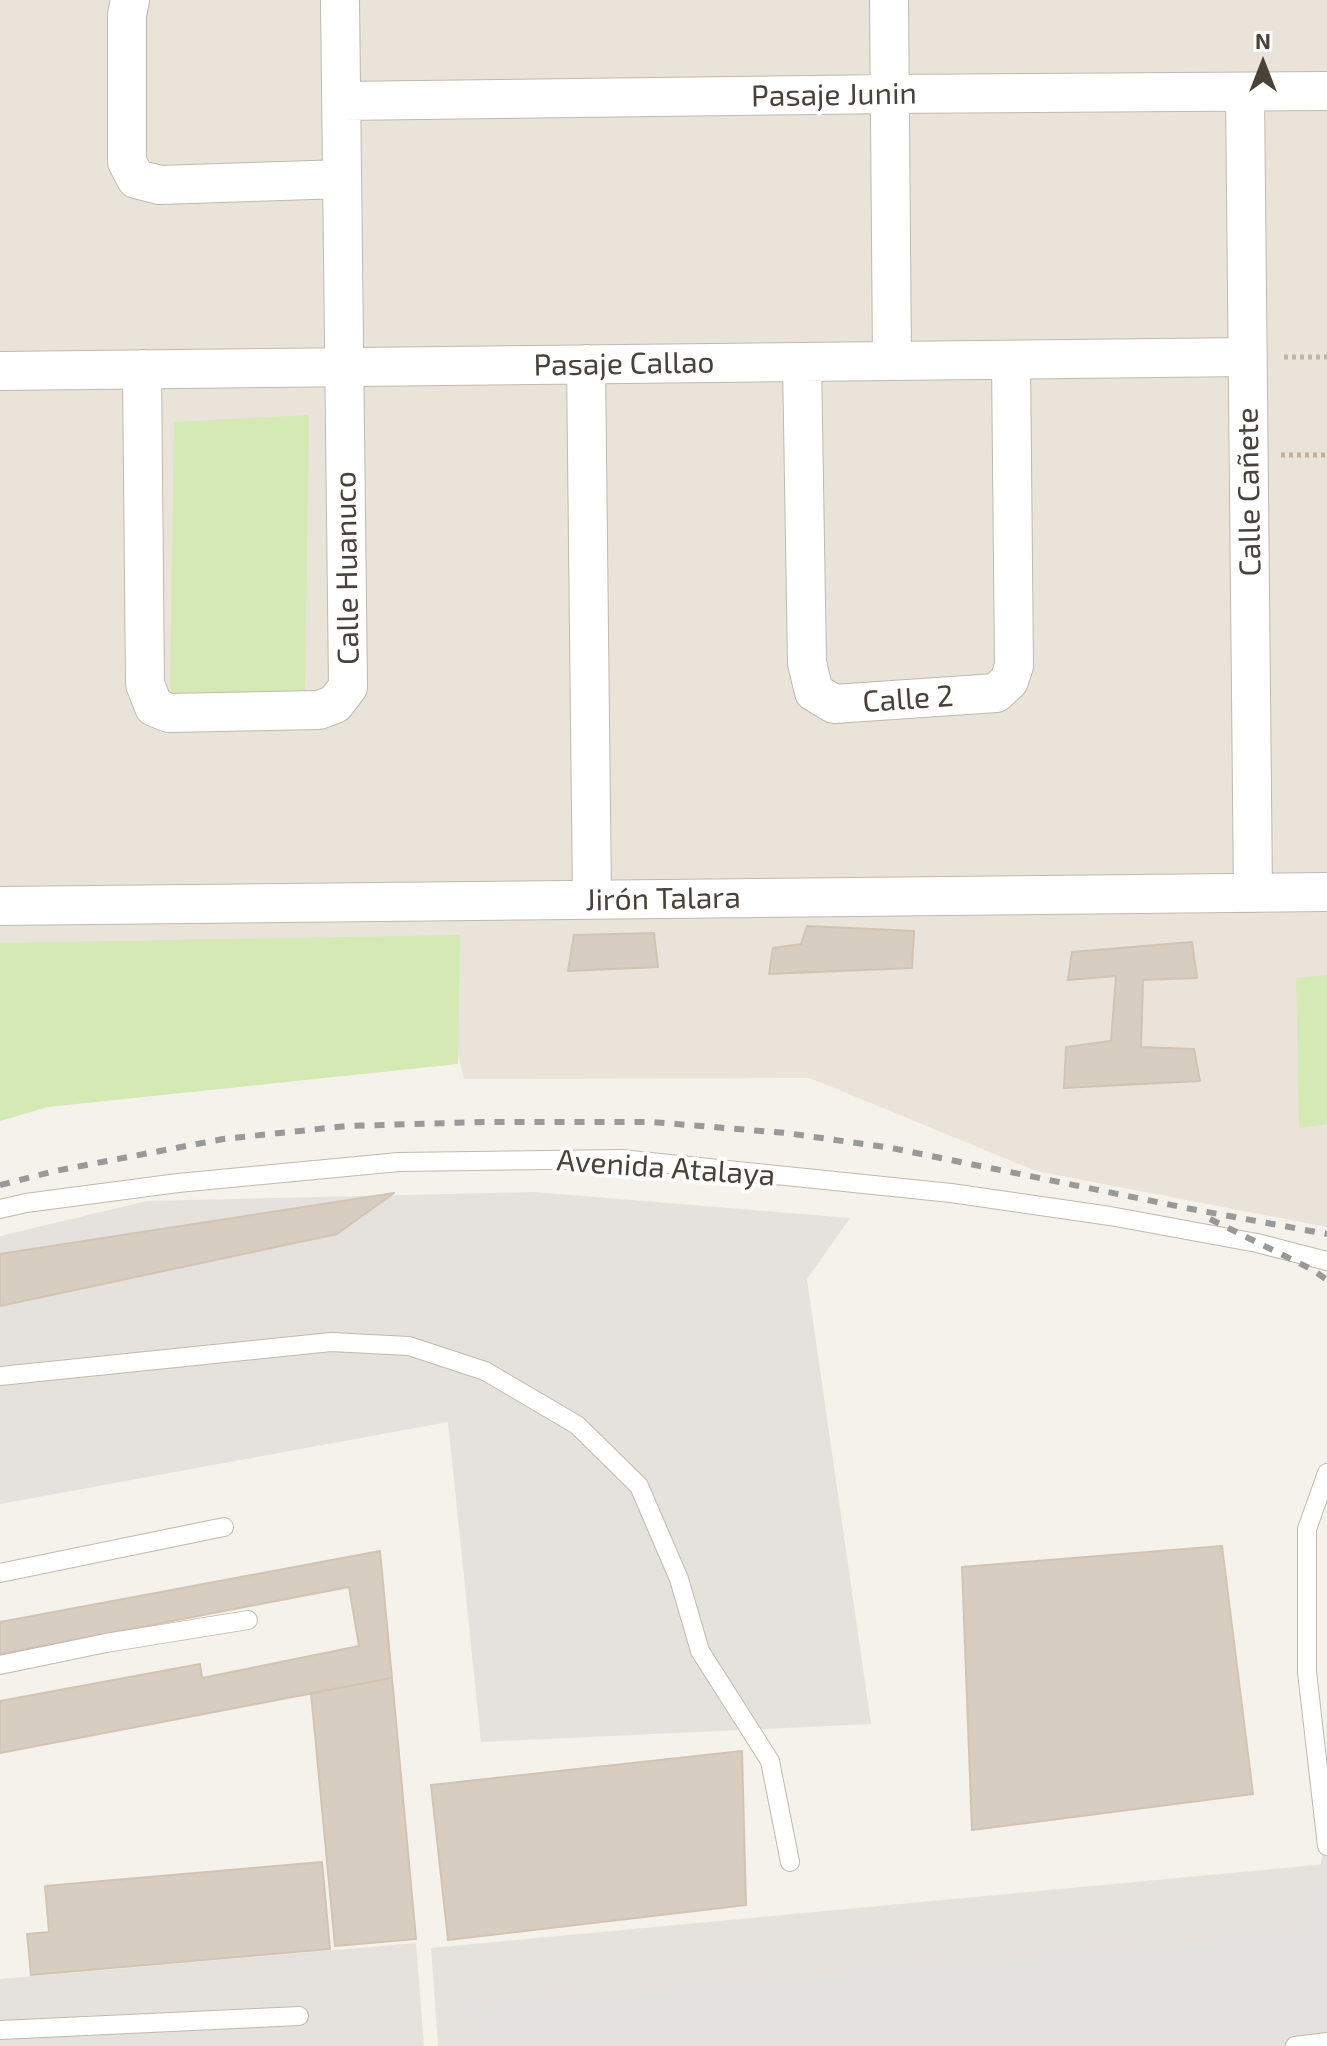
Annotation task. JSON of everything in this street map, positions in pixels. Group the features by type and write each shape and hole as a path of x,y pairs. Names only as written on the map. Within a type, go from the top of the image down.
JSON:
{"street":[{"path":"130,0 127,15 127,162 136,179 160,185 342,179"},
{"name":"Calle Huanuco","path":"142,369 145,684 154,707 169,713 319,710 335,704 348,687 340,0"},
{"path":"889,0 892,360"},
{"name":"Pasaje Junin","path":"342,101 1327,91"},
{"name":"Calle Cañete","path":"1245,92 1253,893"},
{"name":"Pasaje Callao","path":"0,371 1247,357"},
{"name":"Calle 2","path":"802,362 807,663 814,692 834,704 996,693 1009,681 1014,666 1011,360"},
{"path":"586,364 592,899"},
{"name":"Jirón Talara","path":"0,906 1327,892"}],"lane":[{"name":"Avenida Atalaya","path":"0,1209 178,1183 399,1162 621,1159 951,1193 1110,1216 1257,1243 1327,1261"},
{"path":"0,1376 331,1342 409,1346 485,1371 577,1425 639,1486 679,1579 700,1651 770,1761 790,1862"},
{"path":"1327,1473 1307,1529 1307,1672 1327,1846"},
{"path":"0,1573 224,1527"},
{"path":"0,1665 106,1643 248,1620"},
{"path":"0,2030 299,2016"}],"shaded area":[{"path":"0,0 1327,0 1327,1227 1036,1171 810,1078 464,1079 433,956 0,964"},
{"path":"534,1192 850,1218 807,1279 871,1724 481,1742 448,1422 0,1504 0,1236 147,1201"},
{"path":"1327,1834 1327,2046 471,2046 467,2004 1307,1931"},
{"path":"1327,1864 1327,2046 438,2046 431,1948"},
{"path":"416,1943 424,2046 0,2046 0,1979"}],"green space":[{"path":"309,415 305,692 170,693 174,422"},
{"path":"460,935 458,1064 48,1107 0,1121 0,943"},
{"path":"1327,975 1327,1124 1299,1128 1296,978"}],"building":[{"path":"807,926 914,931 912,968 769,974 773,948 801,944"},
{"path":"654,933 658,967 568,971 574,935"},
{"path":"1192,942 1197,978 1143,980 1141,1047 1194,1049 1200,1081 1064,1088 1066,1047 1111,1041 1116,976 1068,980 1072,952"},
{"path":"394,1193 337,1234 0,1306 0,1254"},
{"path":"1222,1546 1253,1794 972,1830 962,1567"},
{"path":"380,1551 392,1678 0,1753 0,1701 200,1664 202,1678 359,1646 349,1587 0,1654 0,1622"},
{"path":"392,1678 416,1939 335,1946 311,1693"},
{"path":"742,1751 746,1905 448,1940 431,1785"},
{"path":"322,1862 330,1949 31,1975 27,1934 49,1932 45,1886"}],"railway":[{"path":"0,1185 55,1171 223,1139 347,1126 652,1122 786,1133 892,1148 1327,1234"},
{"path":"1210,1219 1327,1280"}]}
